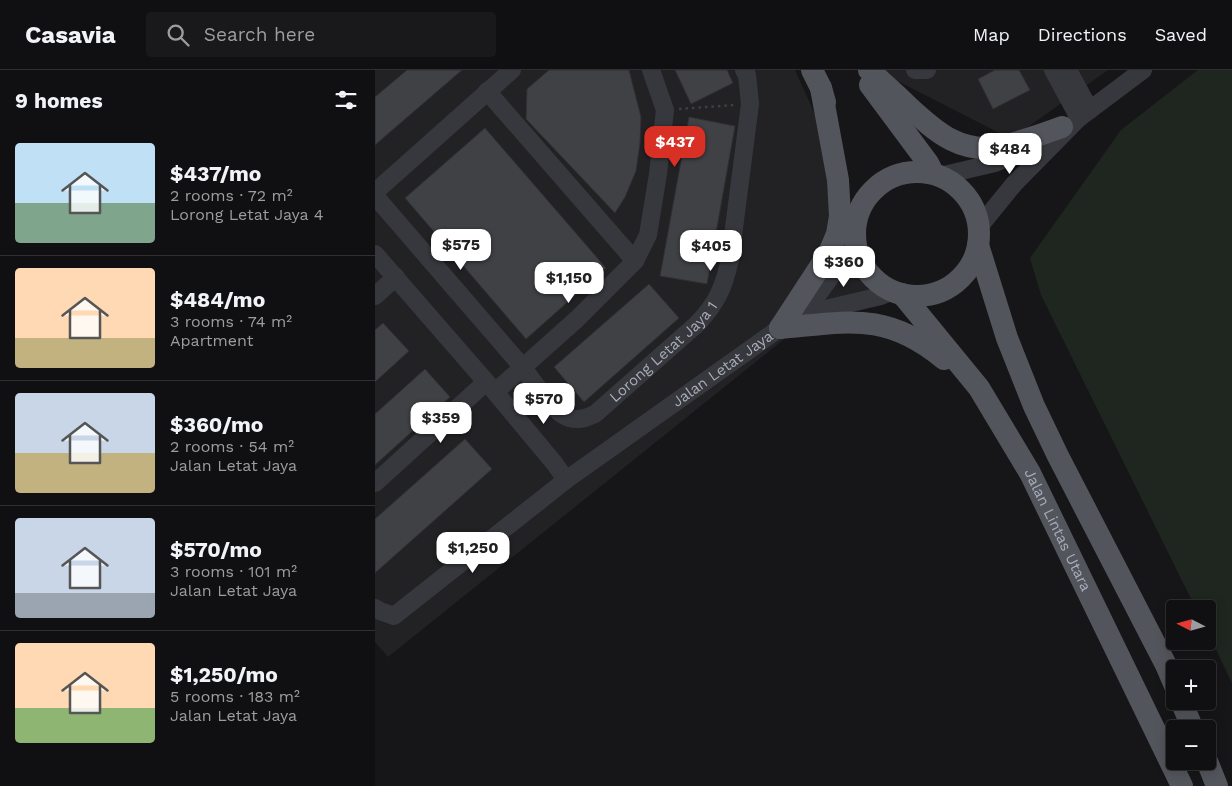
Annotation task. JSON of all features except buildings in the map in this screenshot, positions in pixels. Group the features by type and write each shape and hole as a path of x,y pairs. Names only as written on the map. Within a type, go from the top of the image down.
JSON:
{"main road":[{"path":"859,70 937,174 955,184 967,196 975,210 979,236 1007,338 1034,406 1166,665"},
{"path":"869,70 935,130 950,140 967,146 982,148 1003,146 1077,119"},
{"path":"816,79 857,226 861,259 873,278 897,292 922,296 941,291 959,280 971,264 979,236"},
{"path":"780,328 829,253 837,234 840,216 838,180 816,79"},
{"path":"857,226 869,195 887,179 909,172 937,174"},
{"name":"Jalan Lintas Utara","path":"897,292 979,388 1030,473 1182,786"},
{"path":"780,328 853,322 876,324 896,329 915,337 932,349 979,388"},
{"path":"1211,770 1217,786"}],"street":[{"path":"375,192 512,70"},
{"path":"375,483 490,387 523,367 577,318 635,261 648,235 658,174 665,110 651,70"},
{"name":"Lorong Letat Jaya 1","path":"523,367 562,415 572,420 584,419 602,408 697,324 711,309 720,294 730,259 750,104 747,75 744,70"},
{"path":"915,70 927,70"},
{"path":"1053,70 1077,119"},
{"path":"1068,70 1077,119"},
{"path":"937,174 979,168 1007,158 1077,119 1143,70"},
{"path":"487,91 635,261"},
{"path":"979,236 1014,184 1077,119"},
{"path":"375,196 523,367"},
{"name":"Jalan Letat Jaya","path":"375,608 394,616 566,480 780,328 804,314 852,247 857,226"},
{"path":"375,254 490,387 555,464 566,480"},
{"path":"375,296 396,277"},
{"path":"804,314 897,292"}],"path":[{"path":"665,110 750,104"}],"shaded area":[{"path":"375,70 795,70 814,112 847,201 863,259 896,295 813,316 388,657 375,642"},
{"path":"876,70 1108,70 1011,139"},
{"path":"1198,70 1232,70 1232,683 1216,650 1216,600 1192,600 1041,295 1030,258 1121,130"}]}
